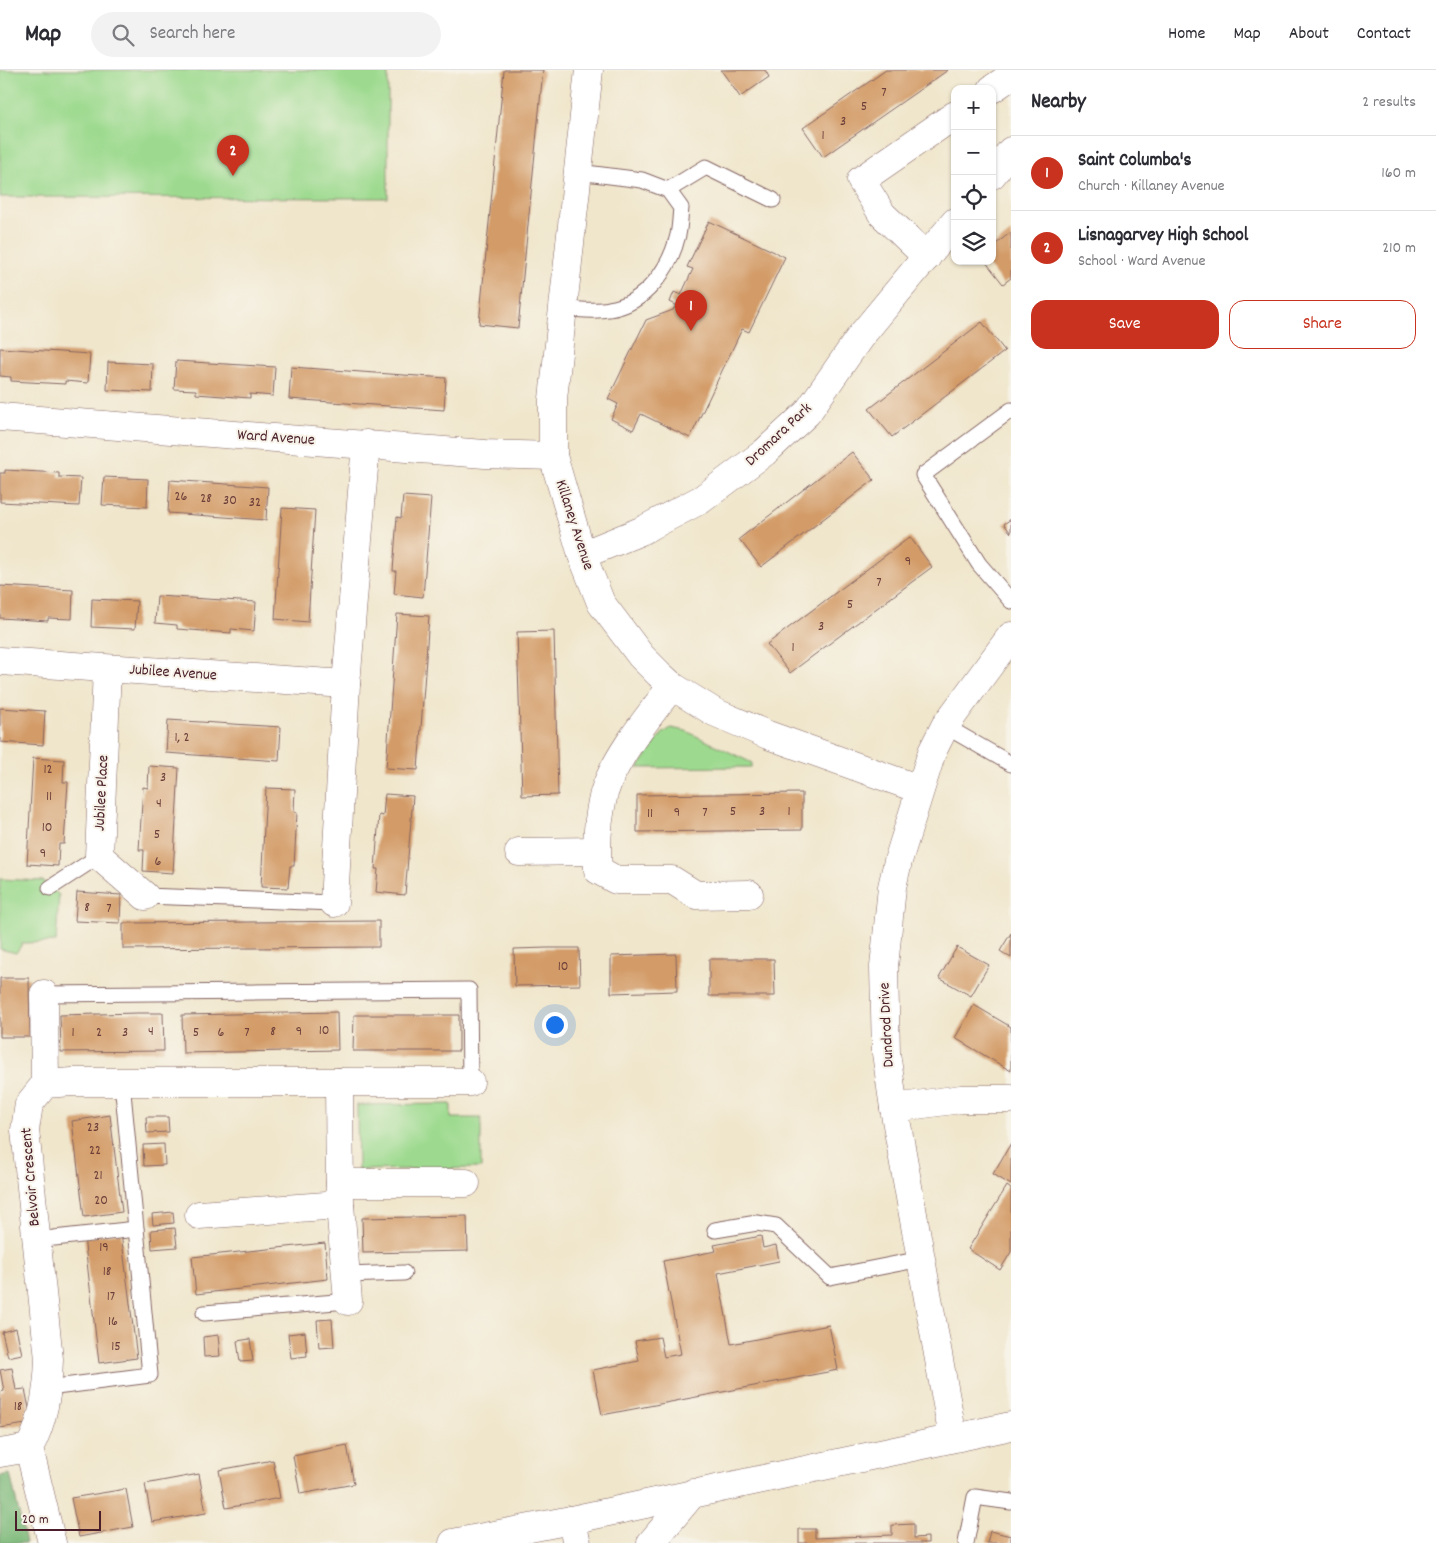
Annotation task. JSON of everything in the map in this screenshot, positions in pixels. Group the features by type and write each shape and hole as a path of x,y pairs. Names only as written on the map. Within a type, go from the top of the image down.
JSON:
{"main road":[{"name":"Killaney Avenue","path":"589,70 552,399 553,456 582,555 601,603 641,656 672,686 714,712 768,735 919,789"},
{"path":"996,86 1011,76"},
{"path":"927,257 882,214 861,180 951,118"},
{"path":"996,170 1011,151"},
{"name":"Dromara Park","path":"582,555 641,531 702,500 765,452 807,413 860,337 951,227"},
{"name":"Ward Avenue","path":"0,417 537,457 553,456"},
{"path":"334,903 346,684 366,444"},
{"name":"Dundrod Drive","path":"953,1438 904,1173 894,1108 886,1053 884,967 892,887 919,789 932,752 945,726 1011,636"},
{"name":"Jubilee Avenue","path":"0,661 346,684"},
{"name":"Jubilee Place","path":"99,856 107,669"},
{"path":"672,686 628,745 604,793 596,851 598,870 616,880 672,880 696,895 749,894"},
{"path":"519,852 596,851"},
{"path":"99,856 145,896"},
{"path":"44,994 45,1084 73,1082 470,1082"},
{"path":"339,1082 340,1194 347,1288"},
{"name":"Belvoir Crescent","path":"29,1448 38,1433 48,1388 49,1359 25,1130 29,1104 45,1084"},
{"path":"894,1108 961,1099 1011,1099"},
{"path":"199,1215 340,1194 466,1183"},
{"path":"453,1543 574,1532 693,1493 1011,1426"},
{"path":"0,1453 29,1448 52,1543"},
{"path":"651,1543 693,1493"}],"lane":[{"path":"668,190 706,167 773,200"},
{"path":"562,309 608,310 628,304 644,295 667,263 678,235 681,208 668,190 642,180 578,172"},
{"path":"1011,410 923,475 979,564 1011,601"},
{"path":"945,726 1011,764"},
{"path":"50,888 99,856"},
{"path":"145,896 334,903"},
{"path":"44,994 469,990 470,1082"},
{"path":"48,1388 150,1375 122,1082"},
{"path":"715,1230 757,1222 776,1226 830,1277 921,1259"},
{"path":"36,1240 136,1229"},
{"path":"204,1314 347,1288 404,1273"},
{"path":"966,1543 975,1497 1011,1502"}],"green space":[{"path":"0,70 388,70 388,198 0,197"},
{"path":"671,728 686,731 748,761 752,763 751,767 638,768 662,734"},
{"path":"0,879 43,881 59,895 56,942 23,943 16,953 0,949"},
{"path":"451,1104 451,1118 481,1118 481,1168 358,1170 357,1105"},
{"path":"10,1474 26,1543 0,1543 0,1476"}],"building":[{"path":"504,70 543,70 518,328 479,324"},
{"path":"721,70 765,70 769,77 740,97"},
{"path":"886,70 948,70 823,157 803,128"},
{"path":"709,221 785,257 749,332 742,329 690,438 641,414 633,430 611,419 618,404 608,399 646,320 673,310 676,305 670,302 674,292 681,295 693,269 687,267"},
{"path":"1011,232 1011,278 1003,284 988,265 996,265 996,244"},
{"path":"982,322 1005,351 892,437 869,409"},
{"path":"0,348 90,354 88,383 65,381 65,384 11,381 11,377 0,376"},
{"path":"176,361 275,367 273,396 250,394 250,398 196,394 196,390 174,389"},
{"path":"108,362 153,364 152,392 107,390"},
{"path":"291,367 446,378 444,410 289,399"},
{"path":"852,452 874,480 761,567 739,539"},
{"path":"5,470 59,473 59,477 81,478 79,506 0,502 0,473 5,473"},
{"path":"104,477 148,479 147,507 102,505"},
{"path":"170,480 268,487 266,520 168,513"},
{"path":"403,496 431,498 423,597 394,594 396,571 393,571 397,517 401,518"},
{"path":"282,508 315,510 308,622 275,619"},
{"path":"1011,519 1011,533 1004,524"},
{"path":"910,537 932,567 790,673 767,644"},
{"path":"0,586 73,590 72,619 48,618 48,621 0,618"},
{"path":"157,596 256,602 254,631 231,629 231,633 177,629 177,625 155,623"},
{"path":"92,599 137,601 135,629 91,627"},
{"path":"397,614 429,616 418,770 386,768"},
{"path":"554,631 558,795 522,796 517,632"},
{"path":"0,708 45,711 43,745 0,742"},
{"path":"168,720 281,727 279,761 166,753"},
{"path":"33,758 64,760 63,782 68,782 64,844 59,844 58,866 27,864"},
{"path":"149,766 179,768 173,873 143,871 144,850 139,850 143,787 148,788"},
{"path":"266,788 295,789 294,812 297,813 294,866 290,866 288,888 261,887"},
{"path":"802,793 802,830 637,832 637,795"},
{"path":"385,794 413,796 405,895 376,892 378,869 375,869 379,815 383,816"},
{"path":"77,892 121,895 120,923 75,921"},
{"path":"379,921 379,947 123,949 123,923"},
{"path":"1011,933 1011,958 1000,951"},
{"path":"957,947 989,965 971,996 939,978"},
{"path":"579,948 580,985 515,986 514,949"},
{"path":"676,954 677,991 611,993 611,956"},
{"path":"709,959 774,959 775,996 709,996"},
{"path":"0,978 29,978 30,1037 0,1037"},
{"path":"974,1005 1011,1027 1011,1071 955,1038"},
{"path":"337,1012 338,1050 183,1053 182,1015"},
{"path":"163,1013 164,1051 61,1052 60,1015"},
{"path":"354,1015 459,1015 459,1051 353,1051"},
{"path":"110,1115 122,1212 84,1217 72,1121"},
{"path":"146,1117 168,1117 169,1132 147,1133"},
{"path":"1011,1143 1011,1185 993,1174"},
{"path":"164,1144 165,1165 144,1166 143,1145"},
{"path":"1007,1186 1011,1189 1011,1252 1000,1270 968,1249"},
{"path":"173,1212 174,1223 153,1225 152,1214"},
{"path":"467,1216 468,1251 363,1253 362,1218"},
{"path":"175,1228 177,1247 152,1249 151,1230"},
{"path":"121,1233 137,1358 99,1363 84,1237"},
{"path":"761,1236 763,1248 776,1245 779,1261 718,1273 731,1344 829,1325 838,1370 602,1415 593,1370 639,1361 635,1341 660,1337 664,1357 681,1354 663,1261 716,1251 714,1245"},
{"path":"325,1243 328,1279 196,1294 192,1257"},
{"path":"332,1319 334,1347 319,1348 317,1320"},
{"path":"16,1328 22,1354 8,1357 2,1332"},
{"path":"305,1332 307,1356 291,1358 288,1334"},
{"path":"218,1335 220,1356 204,1357 203,1337"},
{"path":"250,1339 253,1361 240,1362 237,1341"},
{"path":"12,1368 16,1390 25,1389 32,1423 0,1428 0,1392 4,1391 0,1370"},
{"path":"347,1445 354,1484 300,1494 293,1456"},
{"path":"273,1460 280,1498 226,1508 219,1470"},
{"path":"199,1474 206,1513 152,1522 145,1484"},
{"path":"126,1489 133,1527 79,1537 71,1498"},
{"path":"914,1524 914,1538 928,1537 928,1543 799,1543 799,1529 815,1529 815,1538 892,1535 892,1525"},
{"path":"990,1531 1011,1536 1011,1543 987,1543"}],"place":[{"name":"Lisnagarvey High School","path":"233,176"},
{"name":"Saint Columba's","path":"691,331"}]}
